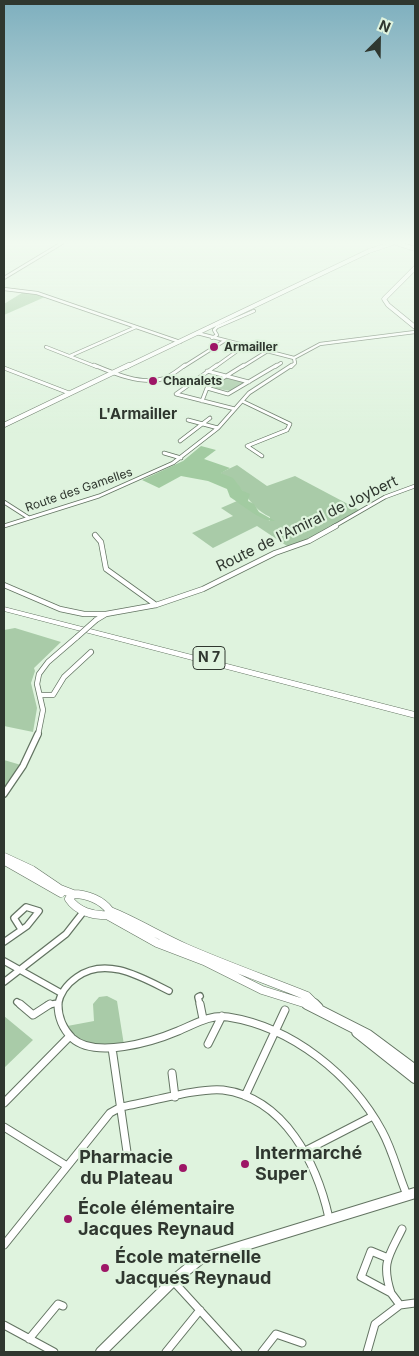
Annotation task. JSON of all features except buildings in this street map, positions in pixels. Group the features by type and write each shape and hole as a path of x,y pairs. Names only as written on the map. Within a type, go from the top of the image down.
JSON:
{"highway":[{"name":"N 7","path":"4,604 414,714"},
{"name":"N 7","path":"4,609 414,714"}],"main road":[{"path":"4,424 252,306"},
{"path":"390,306 415,327"},
{"path":"4,859 71,896 80,894 104,903 108,913 157,943 204,961 262,990 303,1002 354,1029 368,1034 415,1070"},
{"path":"71,896 73,905 98,915 108,913"},
{"path":"354,1029 415,1078"},
{"path":"101,1352 188,1267 213,1254 258,1242 329,1218 411,1194"}],"street":[{"path":"76,306 180,342"},
{"path":"212,338 217,335 214,330 217,327 250,311 254,311"},
{"path":"70,356 136,327"},
{"name":"Route des Gamelles","path":"4,526 100,496 141,479 181,458 218,428 255,388 288,370 295,363 294,358 311,347 326,343 415,332"},
{"path":"197,333 294,358"},
{"path":"46,347 115,372 150,381 159,381 224,341"},
{"path":"235,409 176,394 244,346"},
{"path":"202,401 207,388 266,352"},
{"path":"207,388 228,394 281,363"},
{"path":"4,368 69,393"},
{"path":"207,371 249,382"},
{"path":"242,401 290,424 287,430 247,446 262,456"},
{"path":"180,441 210,418"},
{"path":"188,420 218,428"},
{"path":"164,453 181,458"},
{"name":"Route de l'Amiral de Joybert","path":"40,696 37,680 40,673 96,620 106,614 156,605 203,589 275,553 309,540 385,497 415,486"},
{"path":"4,502 29,518"},
{"path":"95,536 101,542 106,569 156,605"},
{"path":"4,585 32,600 80,614 97,612 106,614"},
{"path":"4,794 21,770 38,733 44,713 40,696 53,695 64,677 91,652"},
{"path":"4,982 21,971 66,934 85,910"},
{"path":"4,942 21,929"},
{"path":"4,961 61,993"},
{"path":"169,991 123,969 110,967 90,970 79,974 61,993 58,1003 62,1027 69,1037 90,1047 112,1048 165,1036 203,1019 222,1016 238,1019 309,1048 373,1116 383,1132 411,1194"},
{"path":"200,996 198,997 203,1019"},
{"path":"16,1002 33,1015 50,1004 58,1003"},
{"path":"245,1096 285,1010"},
{"path":"208,1044 222,1016"},
{"path":"4,1103 69,1037"},
{"path":"112,1048 127,1152"},
{"path":"172,1074 175,1097"},
{"path":"4,1244 110,1113 121,1107 224,1090 245,1096 273,1113 305,1151 329,1218"},
{"path":"305,1151 373,1116"},
{"path":"4,1126 22,1140 67,1166"},
{"path":"391,1294 385,1274 388,1258 402,1229"},
{"path":"388,1258 371,1251 361,1277 391,1294 400,1305"},
{"path":"173,1281 238,1352"},
{"path":"367,1352 375,1324 400,1305 415,1303"},
{"path":"29,1339 58,1304 63,1306"},
{"path":"166,1352 200,1310"},
{"path":"4,1325 54,1352"},
{"path":"262,1352 276,1334 302,1343"}],"green space":[{"path":"4,306 24,306 4,315"},
{"path":"226,378 244,381 244,383 231,391 212,388"},
{"path":"201,446 216,450 204,459 230,468 221,473 233,478 243,491 250,494 248,501 254,504 259,512 275,521 269,521 258,516 230,497 227,489 208,481 181,476 159,488 142,480 183,461"},
{"path":"237,465 267,486 295,476 361,511 309,540 290,548 257,526 213,548 192,533 233,516 221,508 237,501 270,521 270,517 256,507 235,483 220,473"},
{"path":"15,628 61,642 34,668 35,671 31,683 37,708 33,732 4,726 4,630"},
{"path":"4,760 21,765 4,790"},
{"path":"107,996 117,1001 124,1045 83,1045 62,1027 94,1021 93,1004 99,997"},
{"path":"4,1016 33,1040 4,1068"}],"place":[{"name":"Armailler","path":"214,347"},
{"name":"Chanalets","path":"153,381"},
{"name":"Intermarché Super","path":"245,1164"},
{"name":"Pharmacie du Plateau","path":"183,1168"},
{"name":"École élémentaire Jacques Reynaud","path":"68,1219"},
{"name":"École maternelle Jacques Reynaud","path":"105,1268"}],"district":[{"name":"L'Armailler","path":"138,414"}]}
